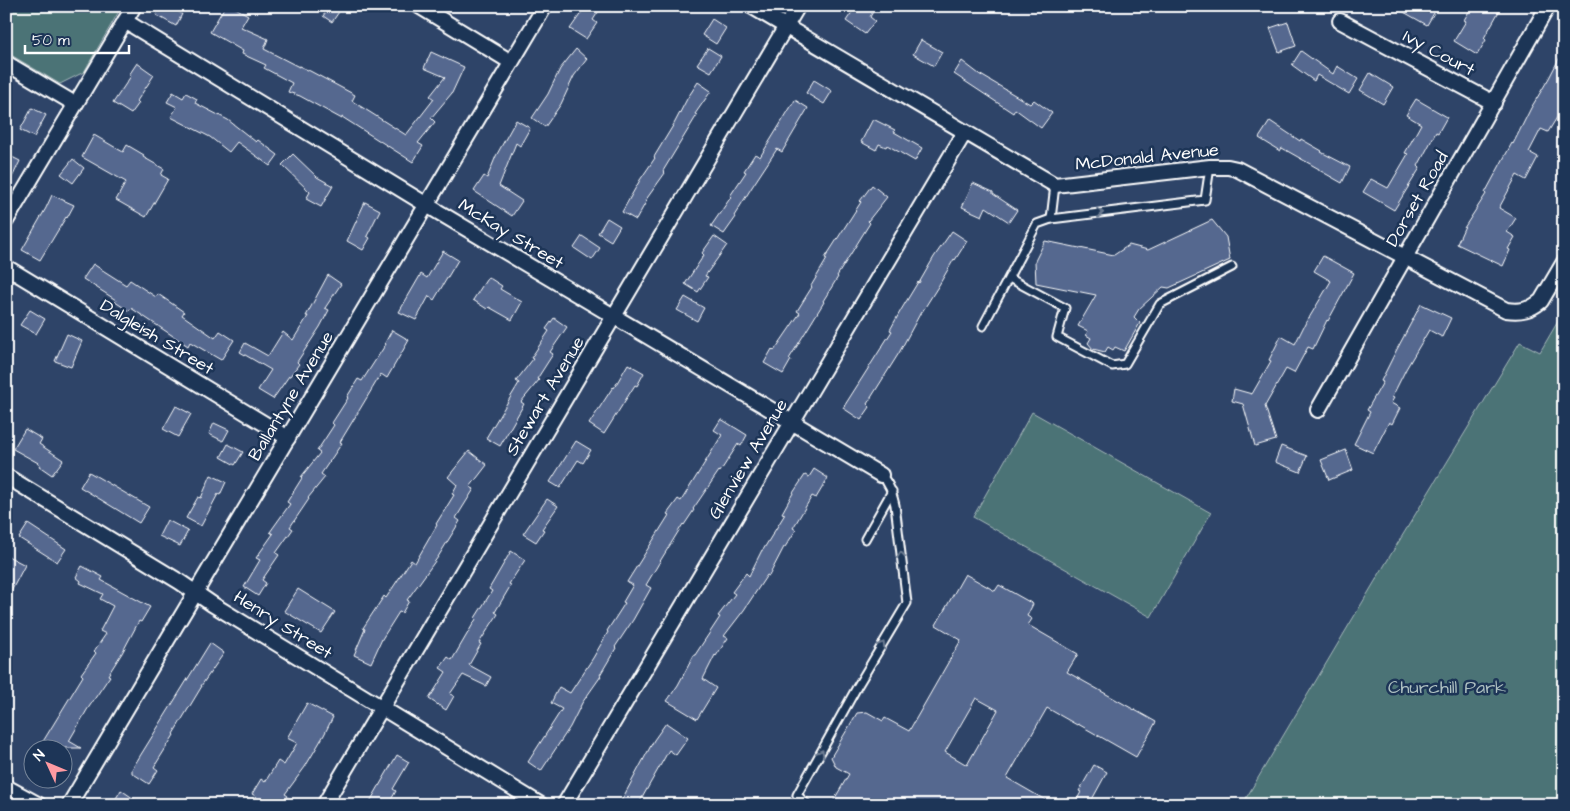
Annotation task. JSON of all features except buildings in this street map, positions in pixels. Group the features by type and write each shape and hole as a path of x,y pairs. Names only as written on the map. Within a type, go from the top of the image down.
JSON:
{"street":[{"path":"6,220 134,6"},
{"path":"419,6 511,62"},
{"name":"Ballantyne Avenue","path":"69,805 544,6"},
{"name":"McDonald Avenue","path":"752,6 1054,185 1210,167 1228,167 1506,310 1518,312 1530,309 1541,300 1564,262"},
{"name":"Stewart Avenue","path":"324,805 798,6"},
{"name":"Dorset Road","path":"1318,410 1548,6"},
{"name":"McKay Street","path":"125,21 426,204 881,475"},
{"name":"Ivy Court","path":"1340,21 1494,103"},
{"path":"6,63 75,104"},
{"name":"Glenview Avenue","path":"564,805 965,132"},
{"name":"Dalgleish Street","path":"6,268 288,438"},
{"name":"Henry Street","path":"8,482 196,593 541,805"},
{"path":"6,787 39,805"}],"lane":[{"path":"983,326 1037,224 1051,219 1206,200 1210,167"},
{"path":"1051,219 1054,185"},
{"path":"1009,278 1065,308 1057,337 1112,366 1125,364 1160,304 1232,266"},
{"path":"808,805 797,795 857,687 907,603 896,505 888,482 881,475"},
{"path":"865,539 892,491"}],"green space":[{"path":"6,6 122,6 84,72 60,84 6,52"},
{"name":"Churchill Park","path":"1564,311 1564,805 1242,805 1520,342 1540,352"},
{"path":"1032,412 1211,513 1151,617 973,517"}]}
